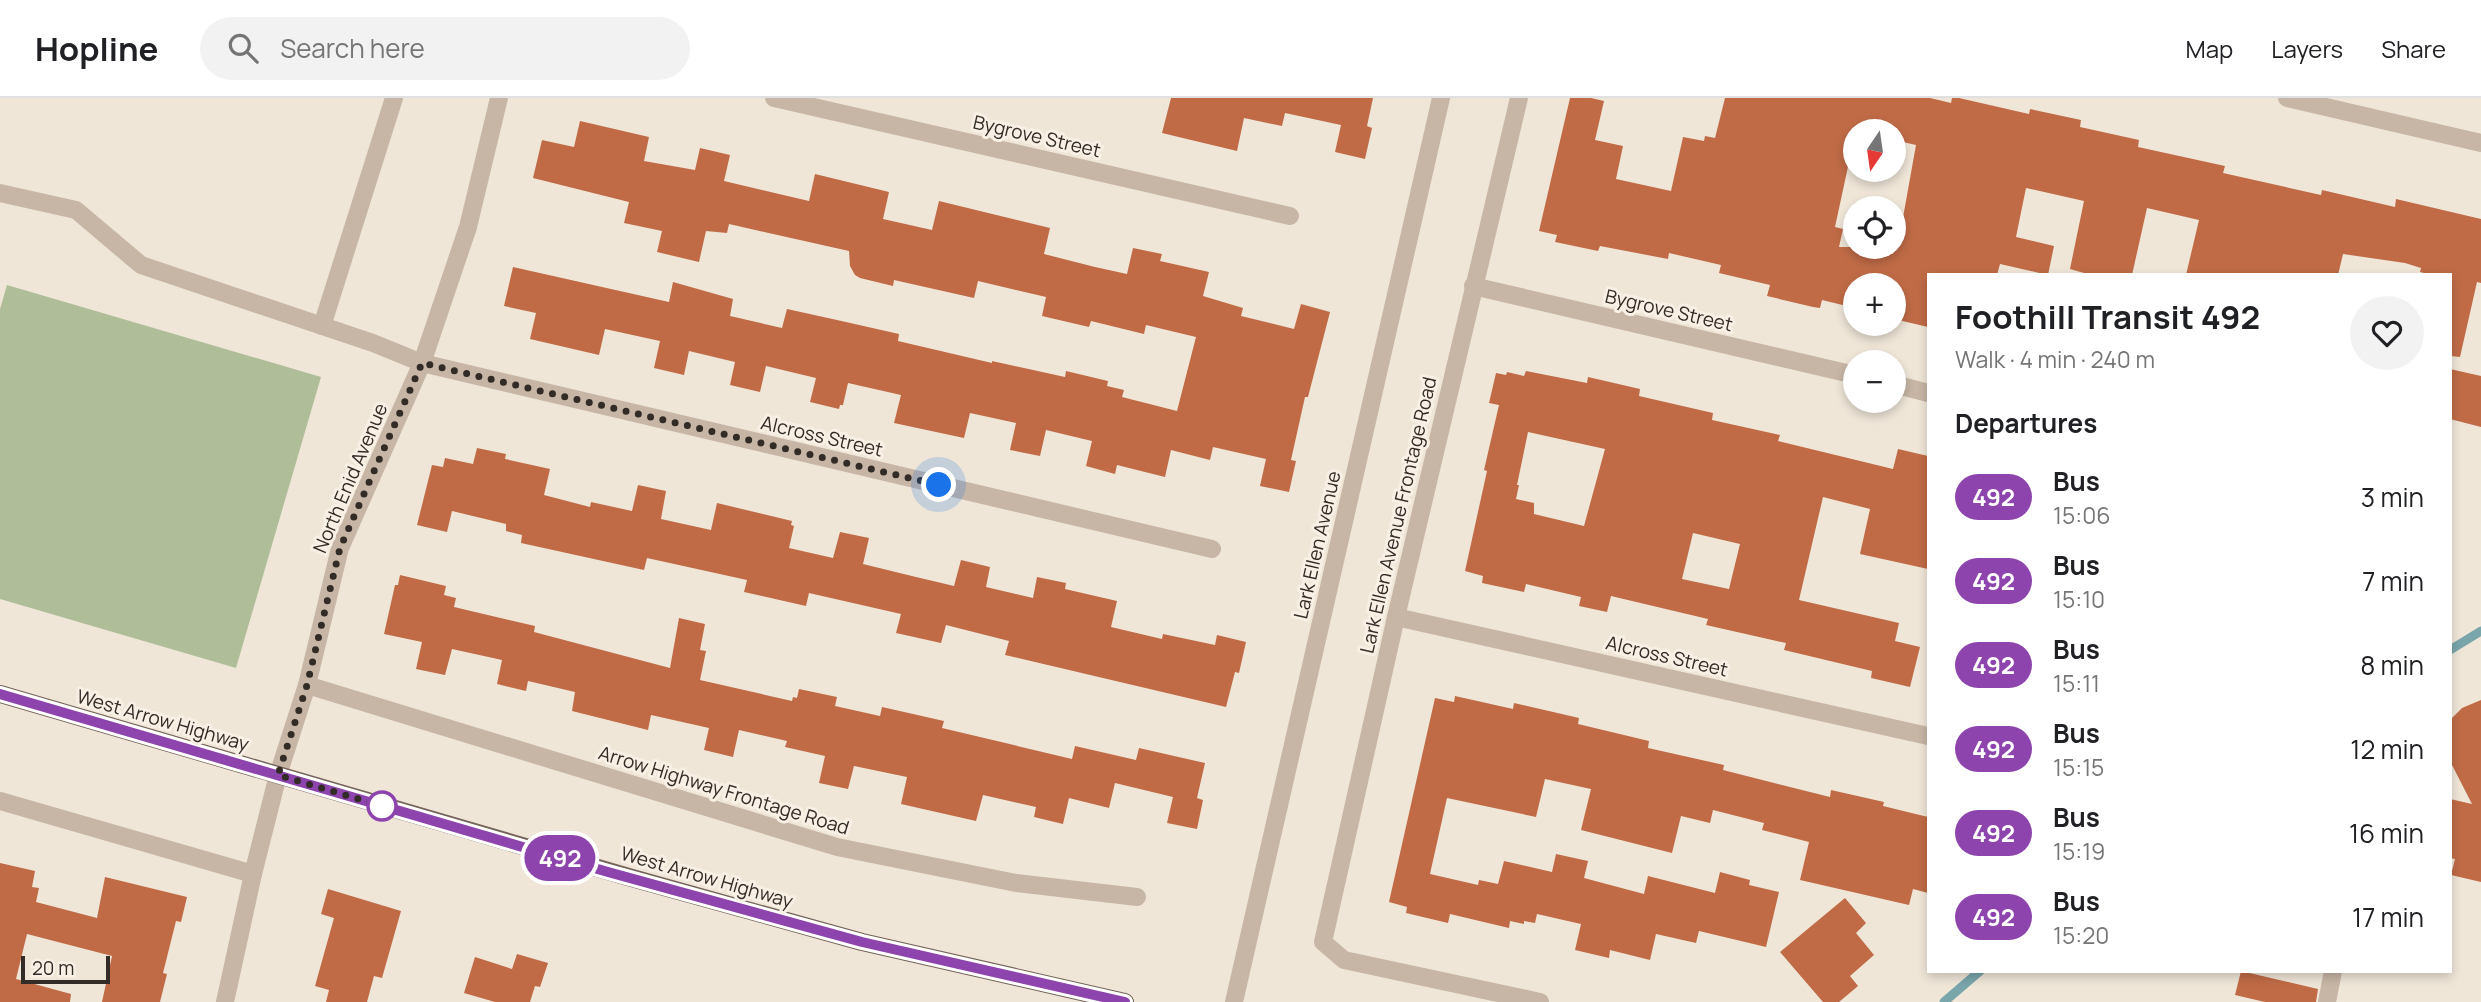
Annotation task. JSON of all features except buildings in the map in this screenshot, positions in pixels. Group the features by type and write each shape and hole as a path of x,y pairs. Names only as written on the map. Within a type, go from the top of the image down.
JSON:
{"main road":[{"name":"West Arrow Highway","path":"0,694 619,875 862,942 1125,1002"}],"street":[{"path":"321,326 394,98"},
{"name":"North Enid Avenue","path":"225,1002 278,775 307,685 340,548 422,363 468,227 499,98"},
{"name":"Bygrove Street","path":"774,98 1290,216"},
{"name":"Lark Ellen Avenue","path":"1234,1002 1441,98"},
{"name":"Lark Ellen Avenue Frontage Road","path":"1520,98 1473,286 1323,942 1344,960 1540,1002"},
{"path":"2287,98 2481,143"},
{"name":"Alcross Street","path":"0,193 76,210 141,265 422,363 1212,549"},
{"name":"Bygrove Street","path":"1473,286 1843,372"},
{"path":"1906,387 1927,393"},
{"name":"Alcross Street","path":"1396,617 1927,736"},
{"name":"Arrow Highway Frontage Road","path":"307,685 836,847 1016,883 1137,897"},
{"path":"0,801 253,874"},
{"path":"2327,1002 2333,973"}],"green space":[{"path":"7,285 321,377 236,668 0,599 0,309"}],"waterway":[{"path":"2452,649 2481,631"},
{"path":"1944,1002 1978,973"}],"bus line":[{"name":"492","path":"0,694 608,872 862,942 1125,1002"}],"route":[{"path":"382,806 278,775 307,685 340,548 422,363 939,485"}]}
